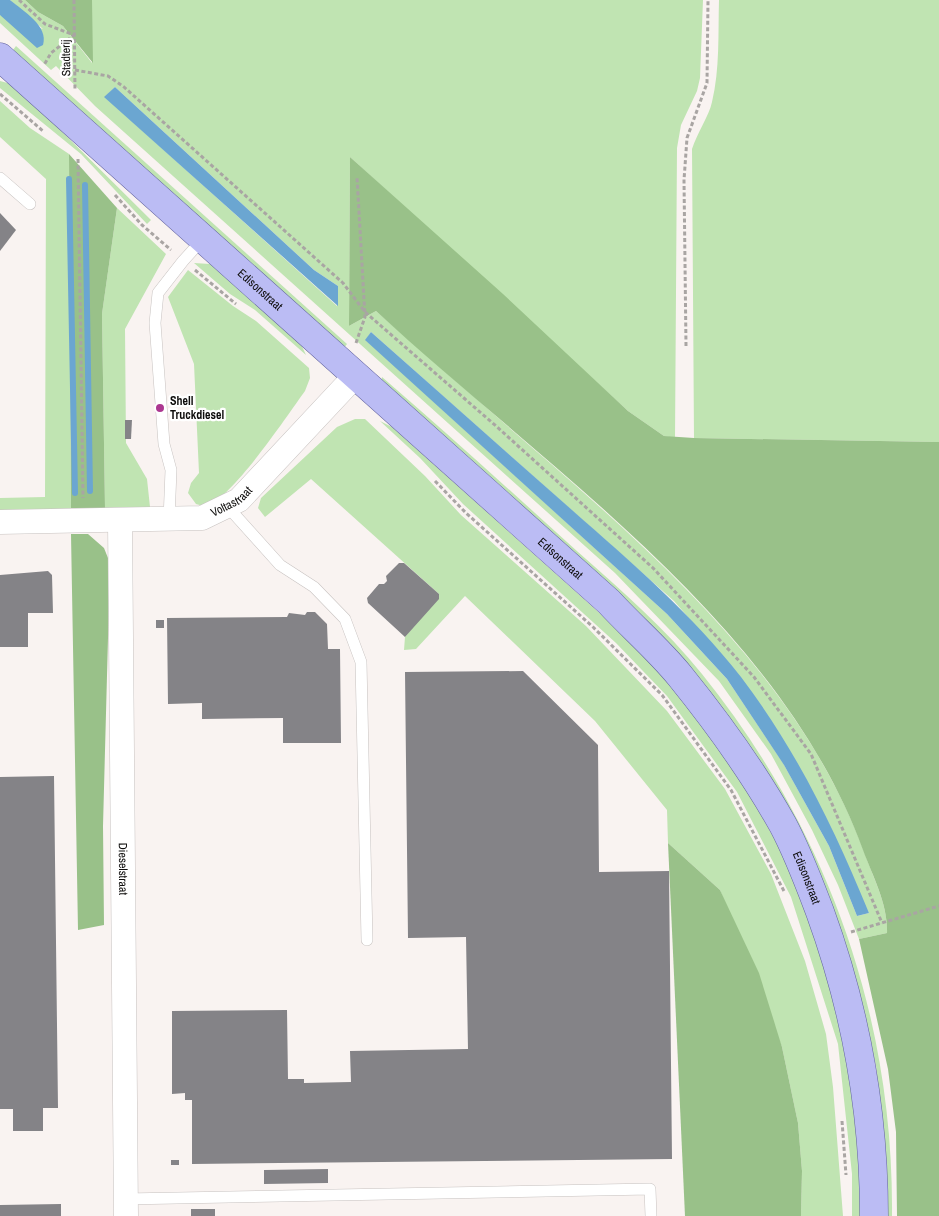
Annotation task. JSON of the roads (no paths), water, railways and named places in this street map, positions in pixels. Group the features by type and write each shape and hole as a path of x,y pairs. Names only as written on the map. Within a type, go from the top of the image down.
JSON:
{"main road":[{"name":"Edisonstraat","path":"0,57 609,602 679,675 749,769 784,826 810,886 840,965 859,1047 870,1117 874,1216"}],"street":[{"name":"Voltastraat","path":"0,522 202,518 239,500 348,369"},
{"name":"Dieselstraat","path":"120,521 125,1207"}],"lane":[{"path":"0,178 30,204"},
{"path":"169,520 171,470 164,444 155,323 158,293 183,260 203,239"},
{"path":"227,506 280,565 314,587 345,619 361,662 367,940"},
{"path":"125,1207 650,1189 651,1216"}],"water":[{"path":"0,0 10,0 39,25 44,38 43,45 37,48 0,15"},
{"path":"115,87 314,270 338,286 338,306 104,97"},
{"path":"371,332 639,570 682,610 722,654 761,705 797,762 828,820 869,913 857,916 829,846 784,765 727,679 667,614 365,340"}],"waterway":[{"path":"69,179 75,493"},
{"path":"85,185 90,491"}],"place":[{"name":"Shell Truckdiesel","path":"160,408"}]}
